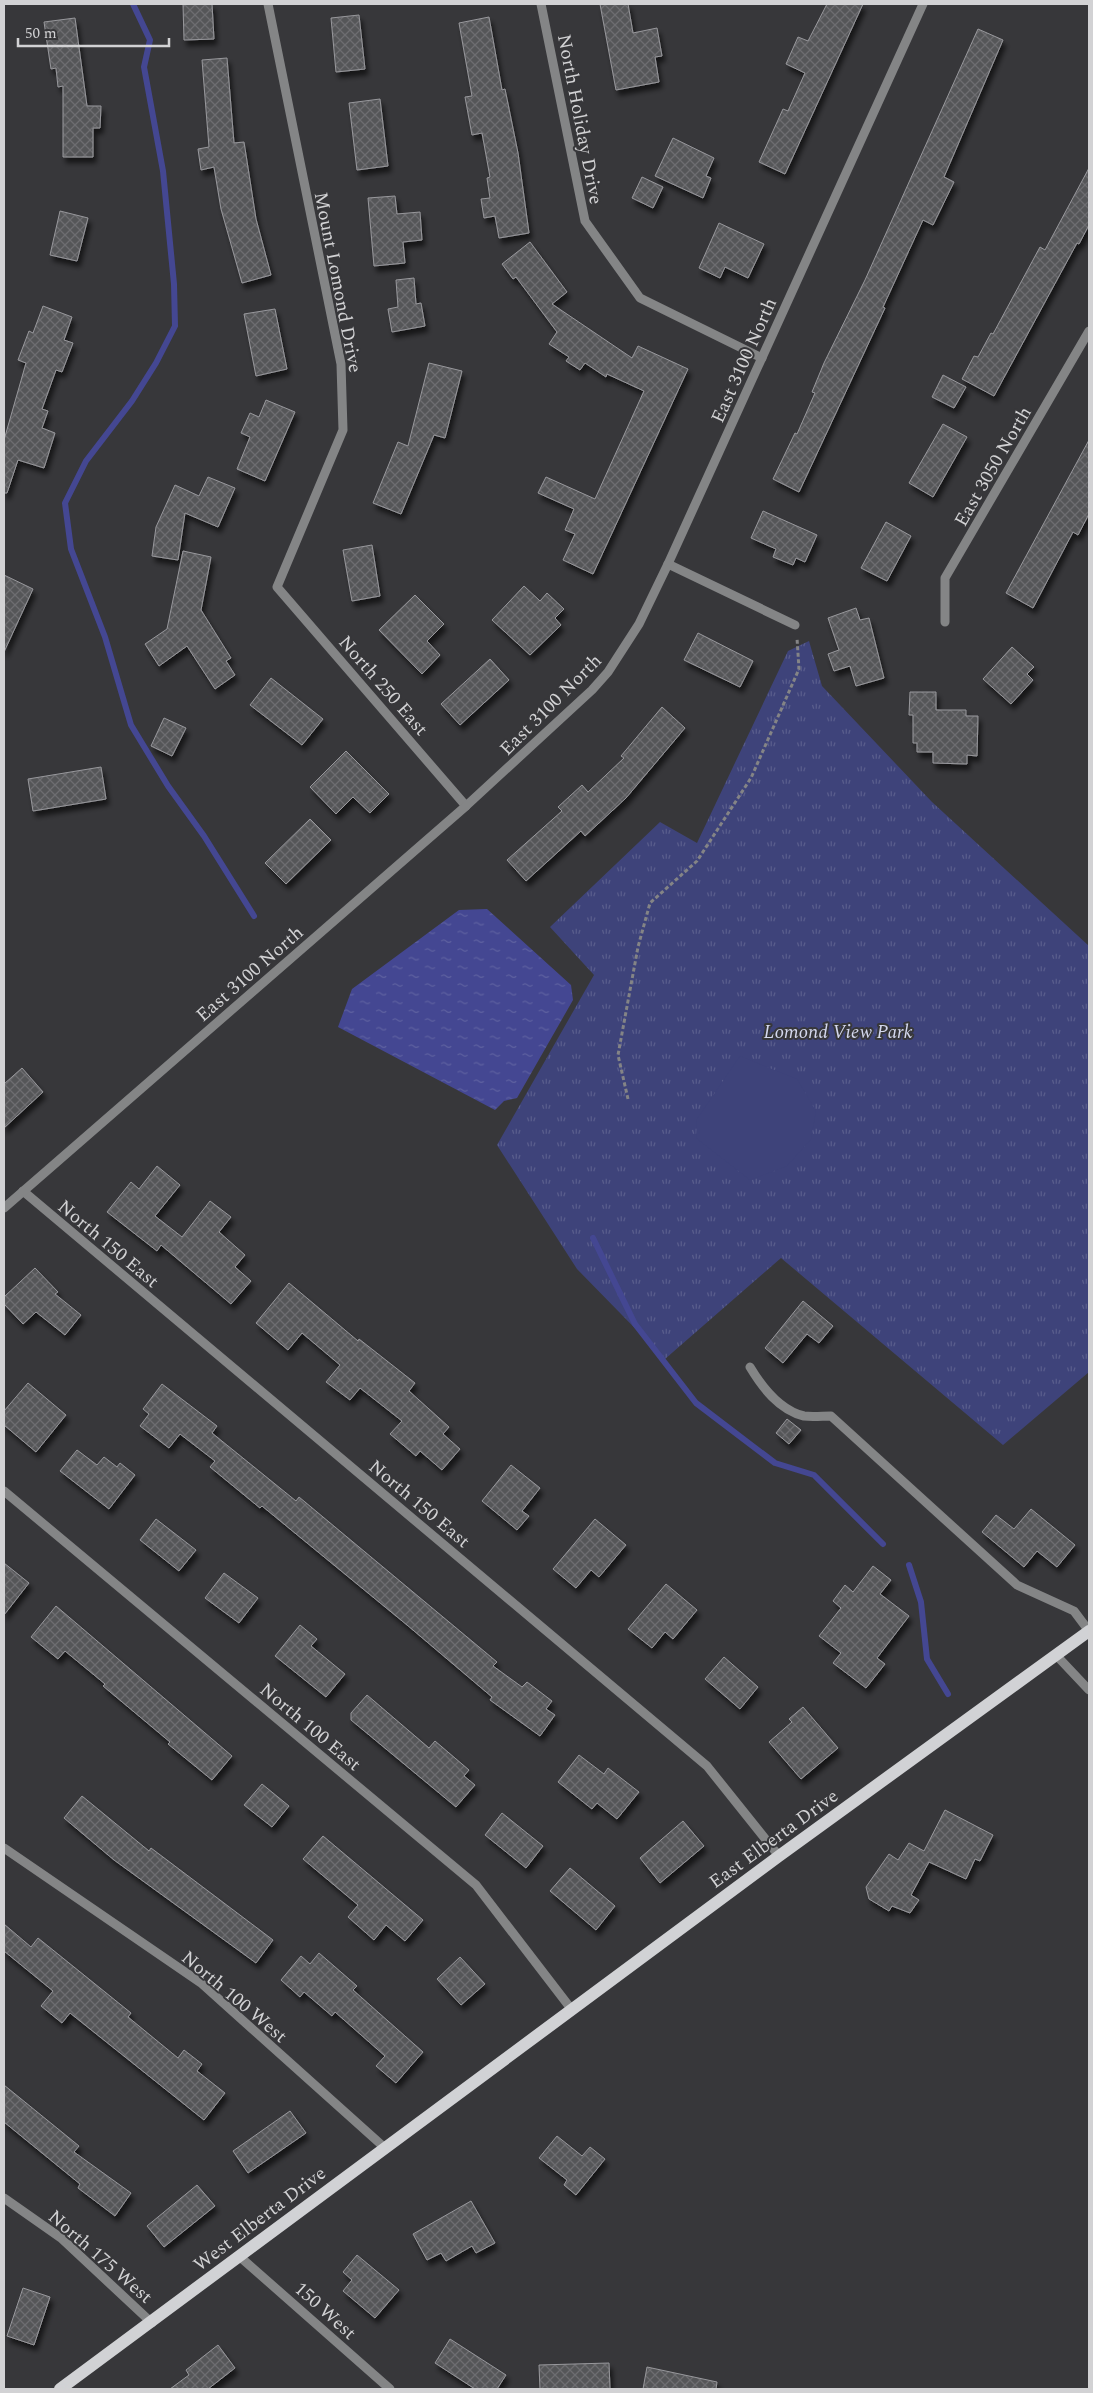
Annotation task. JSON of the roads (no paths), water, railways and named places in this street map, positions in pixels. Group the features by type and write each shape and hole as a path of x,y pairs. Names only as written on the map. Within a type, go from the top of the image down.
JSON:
{"main road":[{"name":"East Elberta Drive","path":"481,2078 779,1856 1089,1631"},
{"name":"West Elberta Drive","path":"60,2389 152,2323 239,2256 481,2078"}],"street":[{"name":"Mount Lomond Drive","path":"268,4 341,364 343,430 277,587"},
{"name":"North Holiday Drive","path":"541,4 585,221 640,298 762,358"},
{"name":"East 3100 North","path":"4,1208 466,806 550,731 608,672 639,624 668,564 923,4"},
{"name":"East 3050 North","path":"945,622 945,578 1089,332"},
{"path":"668,564 795,625"},
{"name":"North 250 East","path":"277,587 466,806"},
{"name":"North 150 East","path":"22,1192 707,1766 779,1856"},
{"path":"750,1367 761,1386 783,1406 804,1416 832,1416 1017,1585 1074,1611 1089,1631"},
{"name":"North 100 East","path":"4,1491 476,1885 572,2010"},
{"path":"1056,1656 1089,1690"},
{"name":"North 100 West","path":"4,1848 201,1984 385,2148"},
{"name":"North 175 West","path":"4,2198 61,2238 152,2323"},
{"name":"150 West","path":"239,2256 390,2389"}],"water":[{"path":"487,909 571,985 573,1000 517,1098 504,1101 495,1110 338,1027 352,989 459,910"}],"waterway":[{"path":"133,4 150,40 144,67 163,171 174,284 175,326 156,363 132,401 86,461 65,503 71,549 105,637 131,725 168,786 204,836 254,916"},
{"path":"593,1238 635,1324 696,1403 775,1463 814,1475 883,1544"},
{"path":"909,1565 921,1602 927,1659 948,1694"}],"park label":[{"name":"Lomond View Park","path":"838,1031"}]}
